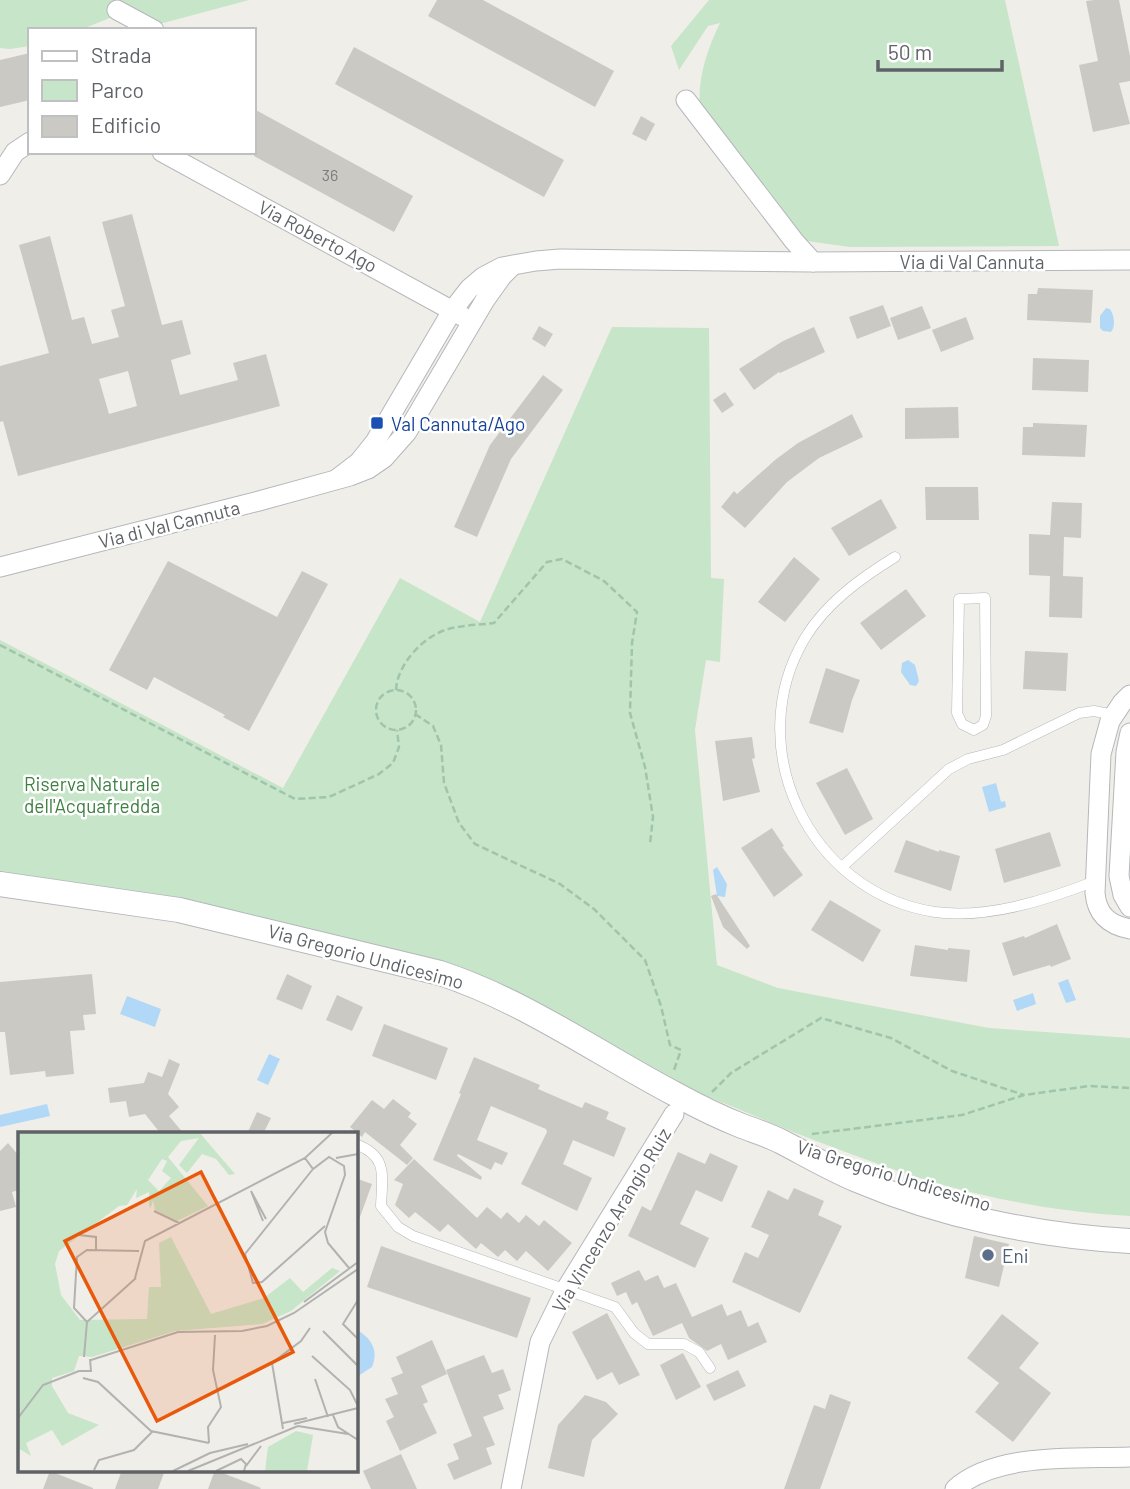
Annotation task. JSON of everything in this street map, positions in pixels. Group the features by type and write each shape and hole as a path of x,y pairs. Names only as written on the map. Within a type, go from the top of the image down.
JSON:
{"street":[{"path":"117,10 149,28"},
{"path":"687,100 794,241 813,262"},
{"path":"0,175 15,152 28,143"},
{"name":"Via Roberto Ago","path":"173,155 472,322"},
{"name":"Via di Val Cannuta","path":"338,478 359,463 375,442 452,311 469,289 483,277 502,267 560,259 813,262 1130,260"},
{"name":"Via di Val Cannuta","path":"0,567 368,469 384,458 402,439 472,322 502,276 513,265"},
{"path":"1130,695 1107,728 1100,764 1096,881 1096,900 1100,912 1111,923 1130,929"},
{"path":"1130,733 1125,766 1119,876 1123,895 1130,907"},
{"name":"Via Gregorio Undicesimo","path":"0,884 179,910 440,973 505,998 674,1094 727,1120 782,1142 845,1175 918,1202 1029,1230 1130,1241"},
{"name":"Via Vincenzo Arangio Ruiz","path":"511,1489 537,1353 566,1289 674,1115"},
{"name":"Via Gregorio Undicesimo","path":"782,1142 822,1151 895,1178 1001,1208 1080,1221 1130,1225"},
{"path":"955,1489 979,1473 1009,1463 1130,1457"}],"lane":[{"path":"895,557 849,589 812,628 796,655 782,704 780,747 792,796 811,834 842,867 867,886 900,902 932,911 954,914 1021,905 1096,881"},
{"path":"985,598 986,716 983,725 974,730 962,724 957,713 959,599 985,598"},
{"path":"842,867 961,761 1003,750 1054,723 1086,711 1114,715"},
{"path":"357,1145 375,1156 382,1165 381,1206 398,1227 413,1236 615,1307 634,1333 648,1343 684,1344 699,1352 710,1368"}],"path":[{"path":"396,690 396,680 401,668 418,648 442,631 495,623 547,562 562,559 604,581 637,612 632,643 630,713 645,767 653,817 650,844"},
{"path":"0,645 295,799 329,797 379,774 393,763 399,747 397,730"},
{"path":"396,690 402,691 415,703 415,714 409,725 397,730 385,726 376,711 384,694 396,690"},
{"path":"415,714 432,726 441,745 444,783 450,801 459,823 475,844 560,884 594,909 645,960 661,1006 670,1045 681,1050 678,1065 671,1076"},
{"path":"702,1089 712,1092 731,1073 821,1018 891,1038 952,1071 1024,1095"},
{"path":"809,1134 962,1115 1024,1095 1089,1086 1130,1088"}],"green space":[{"path":"0,0 249,0 156,25 112,17 85,28 28,28 28,46 0,48"},
{"path":"709,0 1005,0 1059,246 850,247 807,241 791,232 700,110 704,65 720,23 708,26 679,70 671,46"},
{"name":"Riserva Naturale dell'Acquafredda","path":"612,327 709,328 711,578 724,579 720,662 706,660 695,730 717,965 778,988 989,1028 1130,1038 1130,1216 1066,1210 1004,1200 867,1160 677,1087 499,988 423,956 298,927 0,876 0,640 283,788 400,578 480,622"}],"water":[{"path":"1106,308 1110,309 1113,317 1114,327 1111,332 1100,328 1100,316"},
{"path":"908,660 915,665 919,681 916,686 910,685 901,672 902,663"},
{"path":"996,783 1001,802 1005,801 1006,807 989,812 982,787"},
{"path":"717,867 727,884 725,897 717,896 713,870"},
{"path":"1068,979 1076,1000 1066,1003 1058,983"},
{"path":"1033,993 1036,1004 1017,1011 1013,1000"},
{"path":"127,996 161,1009 155,1027 120,1014"},
{"path":"269,1054 280,1059 268,1085 257,1080"},
{"path":"47,1104 50,1116 0,1127 0,1115"},
{"path":"357,1330 369,1340 375,1355 372,1367 358,1376"}],"building":[{"path":"437,0 483,0 614,71 595,107 428,16"},
{"path":"1119,0 1130,56 1130,81 1119,83 1130,124 1093,132 1079,65 1098,61 1086,1"},
{"path":"354,47 564,160 544,197 335,84"},
{"path":"28,53 28,100 0,107 0,60"},
{"path":"256,110 413,196 394,232 254,156"},
{"path":"641,116 655,124 646,141 632,134"},
{"path":"132,214 162,325 182,320 191,354 171,360 180,395 238,380 233,363 266,354 280,406 18,476 3,421 0,422 0,366 49,353 19,245 50,236 72,320 84,317 92,344 119,337 111,310 125,306 102,222","holes":["128,371 137,406 109,414 99,379"]},
{"path":"1038,288 1093,290 1091,323 1027,320 1028,294 1037,294"},
{"path":"883,305 891,326 857,339 849,317"},
{"path":"922,306 931,328 898,340 890,318"},
{"path":"966,317 974,339 941,352 932,330"},
{"path":"539,326 553,334 545,347 532,339"},
{"path":"814,327 825,352 779,372 754,390 739,369 783,341"},
{"path":"1033,358 1089,360 1088,392 1032,390"},
{"path":"543,375 563,390 511,459 477,537 454,527 490,445"},
{"path":"725,392 734,405 722,413 713,400"},
{"path":"958,407 959,438 905,439 905,408"},
{"path":"852,414 863,437 819,458 787,482 745,528 721,507 734,491 737,494 798,443"},
{"path":"1033,423 1087,425 1085,457 1022,455 1023,427 1033,427"},
{"path":"925,487 978,487 979,520 926,520"},
{"path":"881,499 897,528 849,556 831,528"},
{"path":"1052,502 1082,503 1081,538 1064,537 1063,576 1083,577 1082,618 1049,617 1050,576 1029,575 1029,534 1050,535"},
{"path":"794,557 820,579 785,622 758,602"},
{"path":"168,561 277,617 302,571 328,584 249,731 154,677 147,690 109,670"},
{"path":"906,589 926,616 881,650 860,623"},
{"path":"1025,651 1068,653 1066,691 1023,689"},
{"path":"826,668 860,680 843,733 809,723"},
{"path":"752,737 755,758 752,759 760,792 723,801 715,741"},
{"path":"847,768 873,819 845,835 816,783"},
{"path":"772,828 784,846 782,847 803,875 774,897 741,848"},
{"path":"1050,832 1061,866 1004,883 995,849"},
{"path":"906,840 939,852 960,856 951,891 894,872"},
{"path":"716,894 750,946 747,949 723,927 711,896"},
{"path":"830,900 881,930 863,962 811,930"},
{"path":"1057,924 1071,959 1013,976 1002,943 1024,936 1025,938"},
{"path":"915,945 970,950 967,982 910,976"},
{"path":"92,974 96,1014 83,1015 85,1030 70,1031 74,1074 46,1077 45,1071 10,1075 5,1032 0,1032 0,982"},
{"path":"287,974 312,986 302,1010 276,999"},
{"path":"337,995 363,1007 352,1031 326,1020"},
{"path":"384,1024 448,1048 436,1080 372,1056"},
{"path":"474,1057 540,1085 538,1089 582,1108 585,1102 609,1112 606,1119 626,1128 614,1157 573,1140 563,1164 592,1178 577,1211 521,1184 547,1132 546,1129 491,1106 477,1140 508,1153 502,1165 495,1162 491,1170 458,1154 457,1156 482,1177 481,1180 433,1160"},
{"path":"169,1059 180,1064 168,1094 179,1107 169,1116 182,1132 159,1132 145,1114 129,1117 126,1101 110,1103 108,1088 144,1083 148,1072 162,1077"},
{"path":"393,1099 411,1113 408,1117 417,1124 400,1145 413,1158 407,1165 365,1132 362,1137 350,1127 372,1100 384,1109"},
{"path":"257,1112 271,1118 264,1132 248,1132"},
{"path":"8,1143 18,1155 18,1190 12,1192 16,1207 0,1211 0,1151"},
{"path":"678,1152 705,1164 710,1153 738,1166 722,1202 696,1190 680,1224 709,1238 695,1268 628,1236 642,1206 651,1211"},
{"path":"414,1159 477,1218 487,1207 501,1219 507,1212 519,1223 526,1215 539,1226 544,1220 572,1243 548,1271 526,1251 517,1261 505,1250 498,1257 481,1243 476,1249 448,1224 440,1232 415,1212 409,1218 395,1205 403,1184 394,1180"},
{"path":"357,1179 372,1184 357,1225"},
{"path":"794,1188 824,1201 818,1215 842,1226 800,1313 732,1282 745,1252 758,1258 769,1235 751,1227 768,1190 788,1200"},
{"name":"Eni","path":"974,1236 1009,1244 999,1287 965,1278"},
{"path":"381,1246 531,1298 517,1338 367,1287"},
{"path":"639,1270 645,1281 658,1275 664,1288 676,1283 692,1317 722,1304 727,1316 741,1310 748,1327 758,1322 767,1342 728,1360 721,1344 707,1351 689,1338 682,1323 653,1336 637,1302 632,1305 626,1292 617,1296 611,1283"},
{"path":"607,1313 640,1375 619,1385 612,1372 597,1380 572,1332"},
{"path":"1002,1314 1039,1343 1019,1368 1051,1393 1013,1442 975,1412 999,1383 967,1358"},
{"path":"432,1340 447,1374 421,1386 428,1402 423,1404 437,1433 400,1451 386,1421 394,1417 385,1399 398,1394 391,1378 403,1373 396,1357"},
{"path":"683,1353 701,1387 676,1400 660,1365"},
{"path":"484,1355 492,1373 503,1369 511,1390 498,1395 504,1409 483,1417 495,1445 486,1448 492,1464 454,1480 447,1464 459,1459 453,1444 472,1436 446,1370"},
{"path":"738,1370 746,1386 714,1401 706,1385"},
{"path":"830,1394 851,1402 820,1489 784,1489 814,1405 825,1409"},
{"path":"585,1395 606,1402 618,1414 592,1440 584,1477 548,1468 558,1425"},
{"path":"401,1454 417,1489 371,1489 363,1471"},
{"path":"50,1472 93,1488 93,1489 43,1489"},
{"path":"121,1472 164,1472 158,1489 115,1489"},
{"path":"214,1472 261,1488 260,1489 208,1489"}],"place":[{"name":"Val Cannuta/Ago","path":"377,423"},
{"name":"Eni","path":"988,1255"}]}
